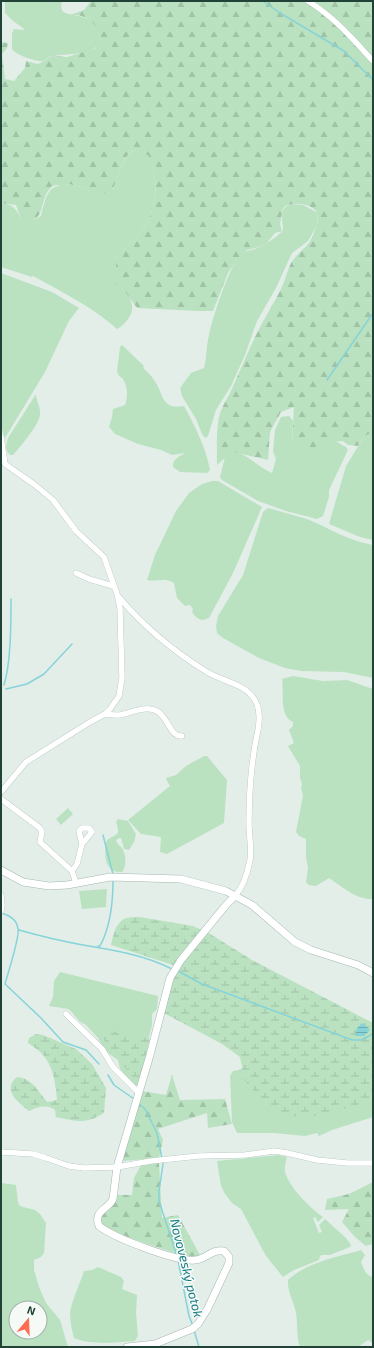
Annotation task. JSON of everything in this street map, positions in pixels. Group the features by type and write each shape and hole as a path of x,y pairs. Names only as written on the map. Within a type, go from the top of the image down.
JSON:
{"street":[{"path":"308,1 325,12 344,29 373,61"},
{"path":"1,437 3,466 36,485 53,500 76,531 104,557 120,608 122,685 118,699 110,709 26,762 1,791"},
{"path":"76,573 89,579 113,586"},
{"path":"116,594 126,606 158,637 208,672 242,688 252,696 258,708 260,721 253,751 251,772 249,825 250,859 240,891 226,905 181,960 170,978 139,1093 117,1167 113,1199 98,1216 99,1226 113,1235 180,1259 198,1260 218,1250 224,1251 229,1257 229,1264 208,1308 198,1324 192,1329 178,1336 155,1344 126,1347"},
{"path":"120,608 126,606"},
{"path":"104,714 120,715 146,709 156,711 167,721 173,734 182,736"},
{"path":"1,799 40,828 42,832 40,842 72,871 76,883"},
{"path":"72,871 77,864 82,844"},
{"path":"1,870 23,882 49,886 110,877 181,879 235,896 252,905 295,942 311,950 358,965 373,973"},
{"path":"1,895 1,911"},
{"path":"66,1014 102,1049 113,1067 139,1093"},
{"path":"1,1152 33,1154 69,1166 84,1168 117,1167 150,1161 199,1156 245,1155 274,1152 287,1153 317,1160 347,1163 373,1163"}],"green space":[{"path":"5,1 62,1 62,10 65,13 89,19 95,23 99,29 101,38 99,44 89,51 51,56 41,61 32,60 20,55 12,49 12,33 14,29 24,29 5,13"},
{"path":"91,1 373,1 373,434 366,435 358,446 348,445 343,441 325,443 317,452 302,450 292,442 294,407 281,412 270,432 268,460 228,452 225,458 217,465 217,429 220,413 255,337 281,289 291,263 312,238 318,218 315,209 299,204 284,207 280,224 282,231 275,233 266,244 247,250 240,256 228,273 213,311 198,311 137,308 126,293 116,284 116,258 138,236 153,207 156,186 155,175 148,155 133,150 128,154 110,194 69,184 64,188 57,185 52,186 45,196 39,216 32,220 21,219 16,205 1,203 1,42 8,43 7,48 2,54 5,79 14,81 25,68 26,61 38,64 52,56 67,57 96,48 101,38 94,23 81,16 70,15 84,10"},
{"path":"133,150 148,154 155,175 156,186 153,207 144,227 138,236 116,258 116,284 127,294 132,306 132,311 129,318 117,329 88,307 35,277 1,267 1,203 14,208 18,212 21,219 34,220 41,216 47,195 54,187 64,187 69,184 85,188 113,189 123,163"},
{"path":"291,204 303,205 318,213 317,225 308,241 292,253 276,288 257,321 245,355 231,386 216,410 208,436 205,438 196,419 182,396 180,388 191,373 204,368 208,339 214,316 222,292 236,260 246,251 262,246 281,233 283,230 282,215 284,209"},
{"path":"1,273 52,292 79,308 69,321 45,372 5,438 1,426"},
{"path":"122,345 144,366 143,368 153,378 167,403 176,407 184,406 203,445 210,470 207,473 180,472 173,467 173,464 177,458 185,453 172,455 161,450 138,444 115,434 109,427 113,409 125,405 127,399 126,385 117,371 120,347"},
{"path":"36,394 40,412 39,419 33,430 13,455 10,455 6,449 8,438"},
{"path":"289,416 293,421 292,442 322,445 329,441 337,442 346,447 348,450 329,490 329,497 323,516 317,519 286,511 258,501 222,480 220,477 225,457 228,452 234,452 245,456 272,473 276,459 273,452 275,430 281,417"},
{"path":"370,433 373,434 373,540 360,537 329,524 346,466 365,435"},
{"path":"218,481 262,507 233,573 209,618 201,620 192,612 193,609 190,605 185,606 177,598 174,583 167,580 147,580 155,555 176,511 189,493 202,484"},
{"path":"268,508 307,519 347,537 373,545 373,678 344,672 301,671 285,668 259,658 223,638 217,633 216,626 218,616 243,575 263,512"},
{"path":"293,676 323,681 347,680 373,689 373,899 367,899 355,895 329,878 316,886 309,885 306,882 308,868 306,857 306,839 299,836 296,832 303,795 301,788 300,766 288,746 294,743 289,730 293,726 293,722 286,715 283,703 282,679"},
{"path":"204,756 207,756 227,780 224,823 167,854 160,852 161,837 141,834 128,820 170,786 166,778 176,775 186,766"},
{"path":"68,808 73,814 61,825 56,819"},
{"path":"118,819 128,821 136,834 134,842 129,850 124,849 121,838 116,840 122,848 125,857 125,867 122,872 112,870 107,864 105,856 107,840 118,832 116,822"},
{"path":"107,889 106,907 82,909 79,891"},
{"path":"140,917 193,926 207,932 252,960 373,1023 373,1095 356,1106 307,1118 290,1116 270,1108 245,1081 240,1057 222,1044 162,1012 169,989 176,974 173,965 111,945 115,930 121,921 128,918"},
{"path":"60,972 158,996 157,1009 152,1014 152,1025 136,1088 120,1069 118,1060 108,1053 98,1038 86,1025 79,1021 68,1009 49,1006 53,997 54,981"},
{"path":"94,1027 150,1039 138,1084"},
{"path":"36,1034 43,1035 76,1049 92,1064 106,1088 104,1113 86,1121 75,1121 56,1117 55,1110 48,1107 39,1107 29,1111 13,1096 11,1087 17,1077 31,1083 47,1102 57,1100 52,1070 41,1053 28,1043 29,1038"},
{"path":"245,1066 373,1071 373,1117 332,1130 319,1136 317,1133 305,1136 274,1133 237,1133 232,1122 230,1076 233,1071 239,1070"},
{"path":"172,1075 180,1100 225,1099 232,1124 208,1128 207,1113 158,1129 163,1140 159,1158 122,1161 141,1091 166,1095"},
{"path":"279,1155 287,1157 285,1170 287,1178 295,1190 306,1203 323,1217 318,1222 315,1217 313,1218 319,1233 322,1232 319,1225 325,1219 346,1238 351,1245 350,1247 330,1255 322,1255 320,1256 319,1260 294,1270 283,1277 266,1256 241,1209 232,1203 225,1194 221,1186 217,1161"},
{"path":"159,1163 162,1218 178,1215 200,1255 190,1258 111,1232 100,1225 100,1216 116,1195 132,1195 134,1178 141,1165"},
{"path":"373,1182 373,1244 366,1246 355,1237 342,1222 349,1209 325,1210 327,1199 349,1194"},
{"path":"2,1183 16,1185 19,1205 35,1210 40,1214 46,1223 44,1253 41,1257 34,1260 34,1270 45,1300 8,1300 8,1340 48,1340 48,1305 60,1320 68,1347 3,1347 1,1345"},
{"path":"361,1250 365,1255 361,1262 364,1269 368,1275 373,1277 373,1345 368,1340 358,1347 300,1347 296,1313 288,1280 313,1264"},
{"path":"98,1267 121,1277 124,1281 122,1289 137,1295 136,1313 138,1336 135,1341 96,1343 74,1338 70,1313 74,1297 84,1271 92,1270"}],"water":[{"path":"362,1023 370,1030 364,1036 355,1036 357,1028"}],"waterway":[{"path":"263,1 280,13 344,51 373,80"},
{"path":"327,380 373,313"},
{"path":"4,685 11,631 11,599"},
{"path":"6,689 27,684 44,674 72,644"},
{"path":"103,835 113,874"},
{"path":"98,946 100,946 104,938 109,922 113,897 113,880"},
{"name":"Novoveský potok","path":"1,913 12,918 18,929 16,947 5,984 41,1018 63,1042 86,1050 99,1064"},
{"path":"19,930 59,940 129,954 151,960 172,969"},
{"path":"178,971 202,984 352,1040 361,1040 373,1034"},
{"name":"Novoveský potok","path":"108,1075 114,1085 134,1099"},
{"name":"Novoveský potok","path":"138,1103 145,1109 157,1133 163,1164 159,1201 177,1256"},
{"name":"Novoveský potok","path":"178,1260 189,1316 193,1326"},
{"name":"Novoveský potok","path":"194,1330 199,1347"}]}
